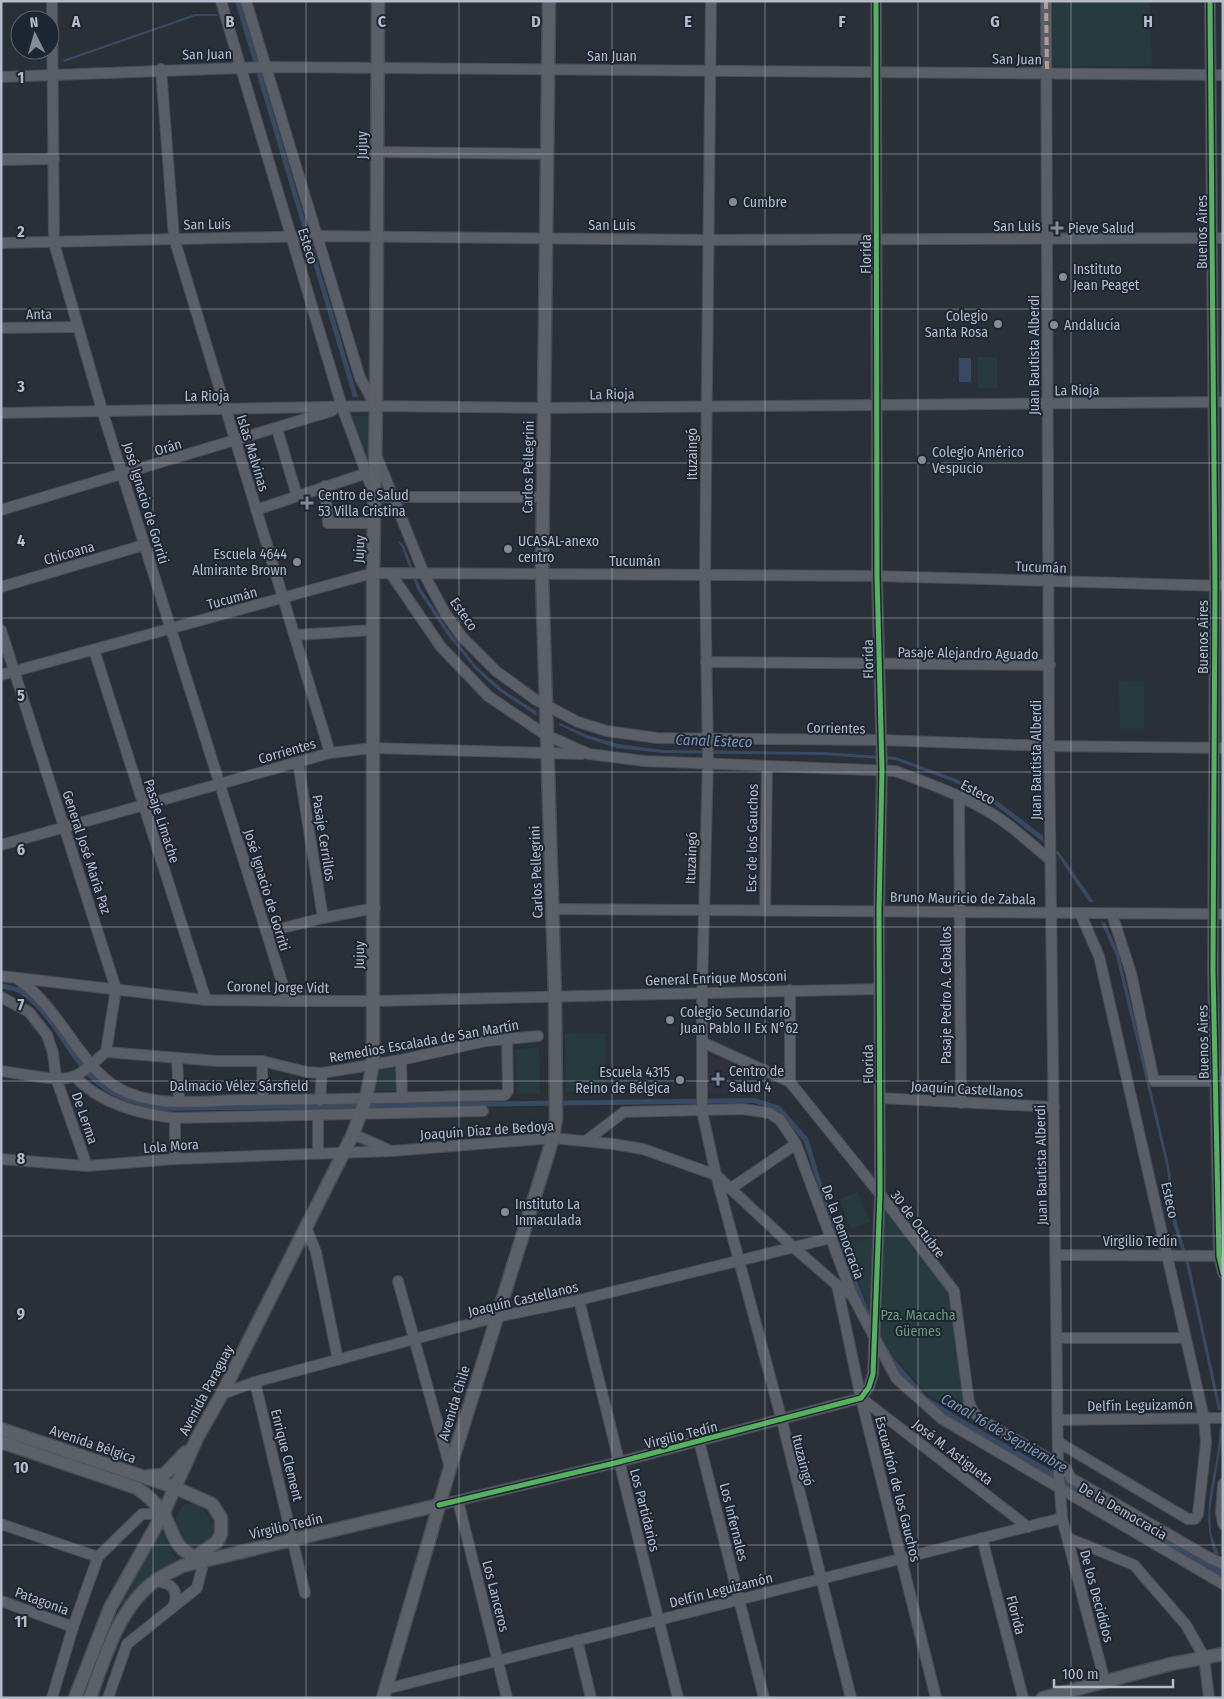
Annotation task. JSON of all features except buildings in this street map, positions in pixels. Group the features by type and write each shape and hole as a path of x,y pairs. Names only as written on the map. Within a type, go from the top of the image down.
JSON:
{"main road":[{"name":"Jujuy","path":"366,1098 373,1064 374,1001 373,573 375,523 378,1"},
{"name":"Carlos Pellegrini","path":"548,1 549,70 542,575 544,705 555,998 556,1118"},
{"name":"Avenida Paraguay","path":"76,1698 110,1608 163,1514 198,1436 222,1394 344,1154 354,1134 366,1098"},
{"name":"Avenida Chile","path":"384,1693 450,1468 552,1138 556,1118"},
{"name":"Avenida Bélgica","path":"1,1429 174,1487"},
{"path":"141,1476 164,1475 176,1465 198,1436"},
{"name":"Avenida Bélgica","path":"1,1442 137,1488 147,1495 163,1514"},
{"path":"90,1698 110,1646 129,1609 155,1581 182,1566 200,1559 217,1542 223,1526 222,1518 212,1504 174,1487"},
{"name":"Virgilio Tedín","path":"200,1559 294,1540 439,1505"},
{"path":"163,1514 177,1545 186,1554 200,1559"},
{"path":"1043,1698 1204,1657 1223,1654"}],"street":[{"name":"José Ignacio de Gorriti","path":"52,1 54,243 102,410 288,1001"},
{"name":"Esteco","path":"221,1 239,68 342,408 364,474 375,497"},
{"name":"Esteco","path":"246,1 360,378 376,406"},
{"name":"Ituzaingó","path":"711,1 710,240 706,406 705,574 708,762 703,910 702,1111 716,1175 782,1421 851,1698"},
{"name":"Florida","path":"874,1334 880,1194 879,911 882,768 877,576 876,1"},
{"name":"Juan Bautista Alberdi","path":"1046,1 1050,860 1057,1255 1058,1464 1062,1518"},
{"name":"Buenos Aires","path":"1210,1 1211,74 1218,154 1218,914 1221,1256 1223,1273"},
{"name":"San Juan","path":"1,76 266,66 549,70 876,70 1223,74"},
{"name":"Islas Malvinas","path":"161,69 174,238 330,753"},
{"path":"377,152 548,154"},
{"path":"1,160 54,159"},
{"name":"San Luis","path":"1,244 291,236 710,240 1218,238"},
{"name":"Anta","path":"1,328 78,327"},
{"name":"La Rioja","path":"1,413 376,406 544,408 1218,402"},
{"name":"Orán","path":"1,510 235,442 342,408"},
{"path":"277,429 297,496"},
{"name":"Esteco","path":"375,454 422,574 445,612 462,637 496,670 544,705"},
{"path":"256,510 364,474"},
{"path":"325,486 328,523 375,523"},
{"path":"375,497 542,497"},
{"name":"Chicoana","path":"1,587 144,545"},
{"name":"Tucumán","path":"1,675 373,573 877,576 1219,586"},
{"path":"390,574 441,647 466,675 514,715 546,735"},
{"name":"General José María Paz","path":"1,630 116,989 106,1052"},
{"path":"295,634 373,630"},
{"name":"Pasaje Limache","path":"94,650 206,1000"},
{"name":"Pasaje Alejandro Aguado","path":"706,662 1050,665"},
{"name":"Corrientes","path":"544,705 578,722 607,731 657,738 708,741 1219,748"},
{"name":"Corrientes","path":"546,735 589,754"},
{"name":"Corrientes","path":"1,846 330,753 374,748 589,754 644,761 708,762 767,767 882,768"},
{"name":"Pasaje Cerrillos","path":"298,762 323,918"},
{"name":"Esc de los Gauchos","path":"765,910 767,767"},
{"name":"Esteco","path":"882,768 959,797 984,809 1020,834 1050,860"},
{"name":"Pasaje Pedro A. Ceballos","path":"959,797 961,1103"},
{"path":"266,932 374,908"},
{"name":"Bruno Mauricio de Zabala","path":"552,909 1218,914"},
{"name":"Esteco","path":"1058,1442 1188,1519 1195,1519 1198,1514 1206,1443 1204,1418 1184,1338 1172,1256 1099,956 1080,913"},
{"path":"1112,914 1132,973 1154,1080 1219,1081"},
{"name":"Coronel Jorge Vidt","path":"1,976 19,980 206,1000 374,1001 555,998"},
{"name":"Dalmacio Vélez Sársfield","path":"19,980 36,991 91,1063 108,1080 128,1093 159,1100 320,1100 505,1095 508,1091 506,1039"},
{"name":"General Enrique Mosconi","path":"555,998 702,992 879,989"},
{"path":"790,990 790,1082"},
{"name":"De Lerma","path":"1,997 29,1012 47,1035 53,1053 56,1078 87,1166"},
{"name":"Remedios Escalada de San Martín","path":"106,1052 177,1058 262,1061 307,1072 322,1073 401,1060 506,1039 538,1036"},
{"name":"30 de Octubre","path":"702,1042 790,1082 880,1194 954,1291 969,1402 973,1411"},
{"path":"1,1071 56,1078 77,1074 106,1052"},
{"path":"177,1058 179,1100"},
{"path":"401,1060 402,1098"},
{"path":"262,1061 263,1100"},
{"path":"320,1100 322,1073"},
{"path":"77,1074 91,1091 123,1108 139,1113 175,1118 483,1111"},
{"name":"Joaquín Castellanos","path":"880,1098 1054,1107"},
{"name":"De la Democracia","path":"586,1140 624,1112 744,1109 769,1114 780,1120 796,1144 852,1295 896,1378 942,1419 1059,1490 1223,1584"},
{"path":"318,1115 318,1154"},
{"path":"175,1118 175,1159"},
{"path":"354,1134 392,1151"},
{"name":"Joaquín Díaz de Bedoya","path":"344,1154 552,1138 586,1140 644,1149 716,1175"},
{"path":"730,1189 796,1144"},
{"name":"Lola Mora","path":"1,1159 87,1166 175,1159 344,1154"},
{"path":"716,1175 793,1247 837,1285 852,1295"},
{"path":"306,1228 316,1252 338,1360"},
{"name":"Joaquín Castellanos","path":"222,1394 255,1382 496,1317 579,1300 831,1238"},
{"name":"Virgilio Tedín","path":"1057,1255 1221,1256"},
{"path":"398,1281 450,1468"},
{"name":"Escuadrón de los Gauchos","path":"837,1285 861,1398 936,1698"},
{"name":"Los Partidarios","path":"579,1300 678,1698"},
{"path":"861,1398 869,1387 873,1374 874,1334"},
{"path":"1058,1338 1184,1338"},
{"name":"Enrique Clement","path":"255,1382 294,1540 305,1593"},
{"name":"Virgilio Tedín","path":"439,1505 782,1421 861,1398"},
{"name":"José M. Astigueta","path":"861,1398 1028,1527"},
{"name":"De la Democracia","path":"973,1411 980,1419 1066,1469 1071,1478 1223,1564"},
{"name":"Delfín Leguizamón","path":"1058,1420 1223,1418"},
{"name":"Los Infernales","path":"699,1441 764,1698"},
{"path":"1222,1521 1223,1484"},
{"name":"Los Lanceros","path":"458,1501 507,1698"},
{"path":"52,1698 73,1627 98,1557 142,1514 163,1514"},
{"name":"Delfín Leguizamón","path":"384,1693 498,1660 1062,1518"},
{"name":"De los Decididos","path":"1062,1518 1105,1682"},
{"path":"1,1524 98,1557"},
{"name":"Florida","path":"982,1538 1023,1698"},
{"path":"1068,1538 1134,1565 1186,1625 1204,1657 1209,1698"},
{"path":"108,1698 127,1644 197,1588 200,1559"},
{"path":"155,1581 171,1585 176,1590 177,1597 173,1608"},
{"name":"Patagonia","path":"1,1601 73,1627"},
{"path":"577,1640 592,1698"}],"shaded area":[{"name":"Centro de Salud 4","path":"708,1054 733,1065 729,1094 705,1093 705,1057"}],"green space":[{"path":"1052,1 1150,2 1152,66 1056,66 1053,62"},
{"path":"978,357 997,357 997,388 978,388"},
{"path":"350,416 368,416 368,465"},
{"path":"1144,681 1144,729 1120,729 1119,682"},
{"path":"605,1033 606,1091 566,1092 565,1034"},
{"path":"539,1048 540,1094 517,1094 516,1049"},
{"path":"397,1064 397,1091 376,1091 381,1066"},
{"path":"858,1192 870,1222 851,1229 839,1199"},
{"name":"Pza. Macacha Güemes","path":"885,1208 951,1291 968,1404 967,1412 960,1414 928,1395 893,1355 878,1332"},
{"path":"874,1238 869,1309 843,1243"},
{"path":"195,1503 202,1508 211,1521 213,1535 203,1545 193,1548 182,1538 176,1528 176,1522 180,1510 185,1504"},
{"path":"161,1531 178,1561 148,1579 123,1606 121,1605"}],"water":[{"path":"235,1 240,1 358,397 353,397"},
{"path":"195,14 218,14 218,16 196,16 64,62 63,60"},
{"path":"959,358 971,358 971,382 959,382"},
{"path":"399,541 404,546 420,587 449,631 477,667 502,689 536,711 537,716 499,691 475,669 446,633 417,589"},
{"path":"560,723 587,735 618,744 662,750 822,752 896,757 956,779 996,800 1043,836 1043,842 994,804 954,782 895,760 822,755 662,753 617,748 586,738 559,725"},
{"path":"1061,855 1094,902 1089,902 1062,862"},
{"path":"1101,922 1105,922 1119,954 1169,1165 1177,1224 1189,1262 1221,1410 1218,1410 1186,1263 1173,1224 1167,1168 1116,956"},
{"path":"1,983 21,988 42,1007 102,1083 121,1096 153,1106 754,1098 780,1106 808,1138 833,1222 877,1331 895,1360 927,1397 1223,1569 1223,1578 925,1403 891,1363 865,1316 830,1223 804,1142 779,1112 754,1103 153,1111 117,1098 97,1085 86,1075 32,1003 18,993 1,988"},
{"path":"1220,1428 1222,1428 1222,1439 1210,1511 1211,1533 1219,1555 1214,1553 1208,1520"}],"waterway":[{"path":"1057,852 1063,860"}],"marked path":[{"path":"1046,1 1047,73"}],"cycle path":[{"path":"439,1505 619,1462 861,1398 869,1387 873,1374 880,1194 879,911 882,770 877,576 876,1"},
{"path":"1210,1 1215,586 1213,970 1219,1256 1223,1273"}],"place":[{"name":"Cumbre","path":"733,202"},
{"name":"Pieve Salud","path":"1057,228"},
{"name":"Instituto Jean Peaget","path":"1063,277"},
{"name":"Colegio Santa Rosa","path":"998,324"},
{"name":"Andalucía","path":"1054,325"},
{"name":"Colegio Américo Vespucio","path":"922,460"},
{"name":"Centro de Salud 53 Villa Cristina","path":"307,503"},
{"name":"UCASAL-anexo centro","path":"508,549"},
{"name":"Escuela 4644 Almirante Brown","path":"297,562"},
{"name":"Colegio Secundario Juan Pablo II Ex N°62","path":"670,1020"},
{"name":"Centro de Salud 4","path":"718,1079"},
{"name":"Escuela 4315 Reino de Bélgica","path":"680,1080"},
{"name":"Instituto La Inmaculada","path":"505,1212"}],"water label":[{"name":"Canal Esteco","path":"714,741"},
{"name":"Canal 16 de Septiembre","path":"1004,1433"}]}
